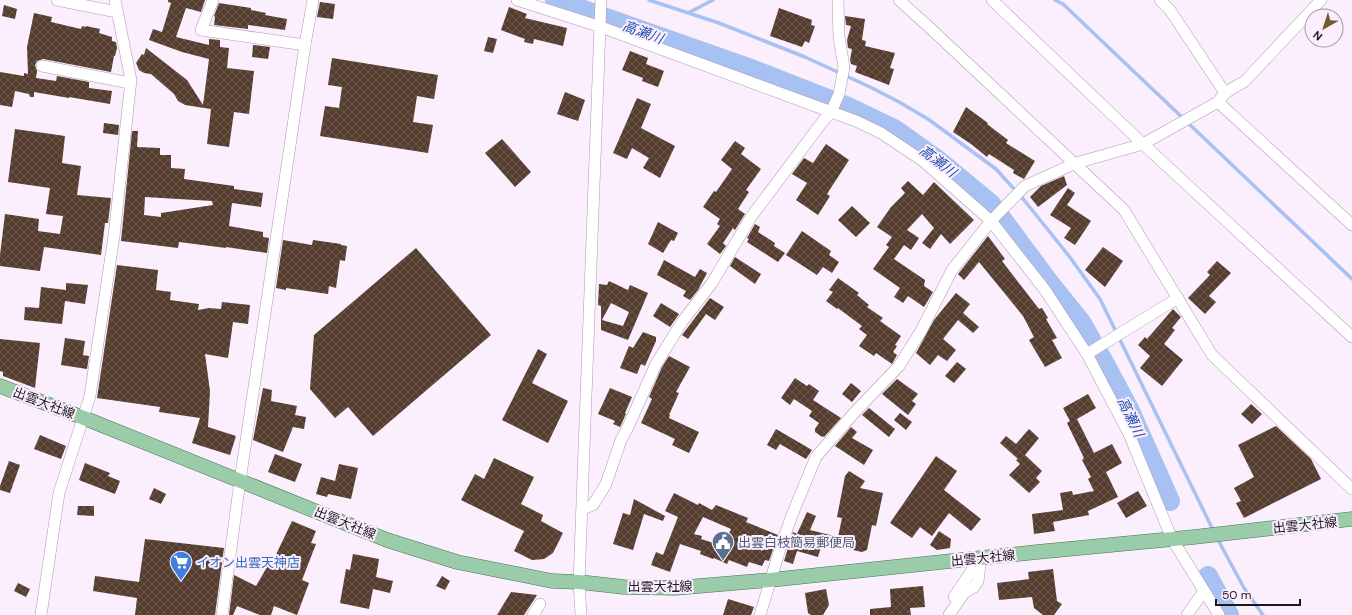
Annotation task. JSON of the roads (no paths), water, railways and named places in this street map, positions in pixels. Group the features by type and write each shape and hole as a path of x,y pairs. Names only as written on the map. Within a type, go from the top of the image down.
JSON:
{"main road":[{"name":"出雲大社線","path":"0,386 84,418 387,540 457,562 552,581 579,582 624,587 675,588 770,580 1352,520"}],"street":[{"path":"57,0 117,12"},
{"path":"41,615 59,493 90,396 114,236 130,83 115,0"},
{"path":"213,0 201,30 304,45"},
{"path":"222,615 240,481 304,45 313,0"},
{"path":"518,0 601,27 856,121 881,133 923,161 991,221 1045,290 1087,354 1129,434 1172,539 1219,615"},
{"path":"583,509 593,505 606,484 621,440 656,364 682,322 712,283 751,217 831,112 839,94 844,67 838,37 838,0"},
{"path":"899,0 1076,163 1124,210 1212,355 1352,489"},
{"path":"992,0 1143,144 1352,337"},
{"path":"1160,0 1170,10 1222,97 1352,225"},
{"path":"760,615 792,515 816,457 854,413 900,366 921,331 952,270 991,221 1025,186 1076,163 1143,144 1222,97 1245,81 1321,0"},
{"path":"580,615 579,582 583,509 601,4"},
{"path":"42,66 130,83"},
{"path":"1087,354 1178,298"},
{"path":"941,615 981,558"},
{"path":"949,615 964,593 974,587 978,581 981,558"},
{"path":"1187,615 1204,591"},
{"path":"533,615 540,604"}],"waterway":[{"name":"高瀬川","path":"555,0 751,69 846,106 894,129 939,161 991,204 1048,281 1081,322 1130,411 1170,501"},
{"path":"649,0 719,23 805,57 870,87 928,119 996,169 1024,200 1069,256 1100,299 1214,532"},
{"path":"688,13 713,0"},
{"path":"1055,0 1063,4 1352,279"},
{"path":"1217,538 1244,588 1263,615"},
{"name":"高瀬川","path":"1208,576 1229,615"}],"place":[{"name":"出雲白枝簡易郵便局","path":"723,562"},
{"name":"イオン出雲天神店","path":"181,582"}]}
